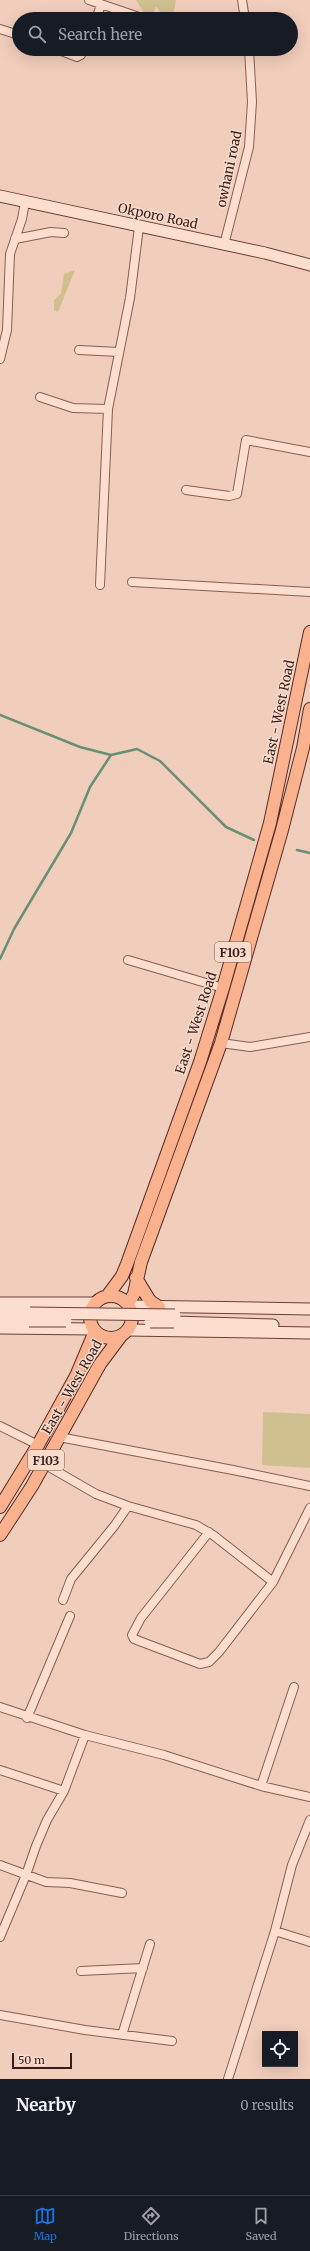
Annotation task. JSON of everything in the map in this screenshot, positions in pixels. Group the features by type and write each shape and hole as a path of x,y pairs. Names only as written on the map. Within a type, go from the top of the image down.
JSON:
{"main road":[{"name":"Okporo Road","path":"0,196 310,265"},
{"name":"East - West Road","path":"108,1295 122,1276 127,1264 200,1062 223,988 270,823 310,632"},
{"name":"F103","path":"124,1333 132,1317 129,1305 134,1294 136,1278 221,1043 280,837 303,748 310,709"},
{"path":"136,1278 150,1301 159,1307"},
{"name":"F103","path":"94,1330 90,1319 95,1303 108,1295"},
{"path":"108,1295 119,1297 129,1305 159,1307 310,1309"},
{"path":"0,1303 95,1303"},
{"path":"0,1312 29,1317"},
{"path":"0,1320 29,1317 174,1318 310,1315"},
{"path":"174,1318 310,1325"},
{"path":"0,1328 94,1330 107,1338 124,1333 310,1333"},
{"name":"East - West Road","path":"0,1506 38,1445 76,1376 94,1330"},
{"name":"East - West Road","path":"0,1535 44,1464 100,1364 124,1333"}],"street":[{"path":"89,0 101,6 121,12"},
{"path":"242,0 244,12"},
{"path":"99,12 101,6"},
{"path":"0,29 12,33"},
{"name":"owhani road","path":"224,245 249,147 252,102 249,56"},
{"path":"0,359 7,330 4,275 25,202"},
{"path":"100,585 108,409 130,298 140,227"},
{"path":"15,239 50,232 64,233"},
{"path":"79,350 119,352"},
{"path":"40,397 73,408 108,409"},
{"path":"186,490 229,496 237,494 246,440 310,452"},
{"path":"132,582 310,592"},
{"path":"128,960 223,988"},
{"path":"221,1043 250,1047 310,1037"},
{"path":"0,1426 38,1445"},
{"path":"59,1437 310,1486"},
{"path":"44,1464 96,1494 128,1506 196,1525 209,1532 272,1582"},
{"path":"62,1600 71,1579 115,1525 128,1506"},
{"path":"209,1532 141,1618 132,1635 134,1638 200,1664 209,1662 272,1582 310,1508"},
{"path":"27,1718 70,1616"},
{"path":"261,1786 294,1687"},
{"path":"0,1707 27,1718 85,1735 164,1755 261,1786 310,1798"},
{"path":"0,1937 26,1875 44,1826 64,1791 85,1735"},
{"path":"0,1770 64,1791"},
{"path":"228,2079 275,1931 292,1865 310,1820"},
{"path":"0,1865 46,1882 70,1883 122,1893"},
{"path":"275,1931 310,1942"},
{"path":"122,2035 150,1944"},
{"path":"81,1971 143,1968"},
{"path":"0,2015 122,2035 172,2041"}],"shaded area":[{"path":"136,0 176,0 174,12 160,12 156,6 154,12 143,12"},
{"path":"75,270 58,312 54,310 54,300 61,294 64,274"},
{"path":"263,1412 310,1414 310,1468 262,1465"}],"waterway":[{"path":"0,715 80,747 111,755"},
{"path":"0,959 14,929 71,833 90,787 111,755 137,749 160,761 226,827 254,840"},
{"path":"297,850 310,853"}]}
